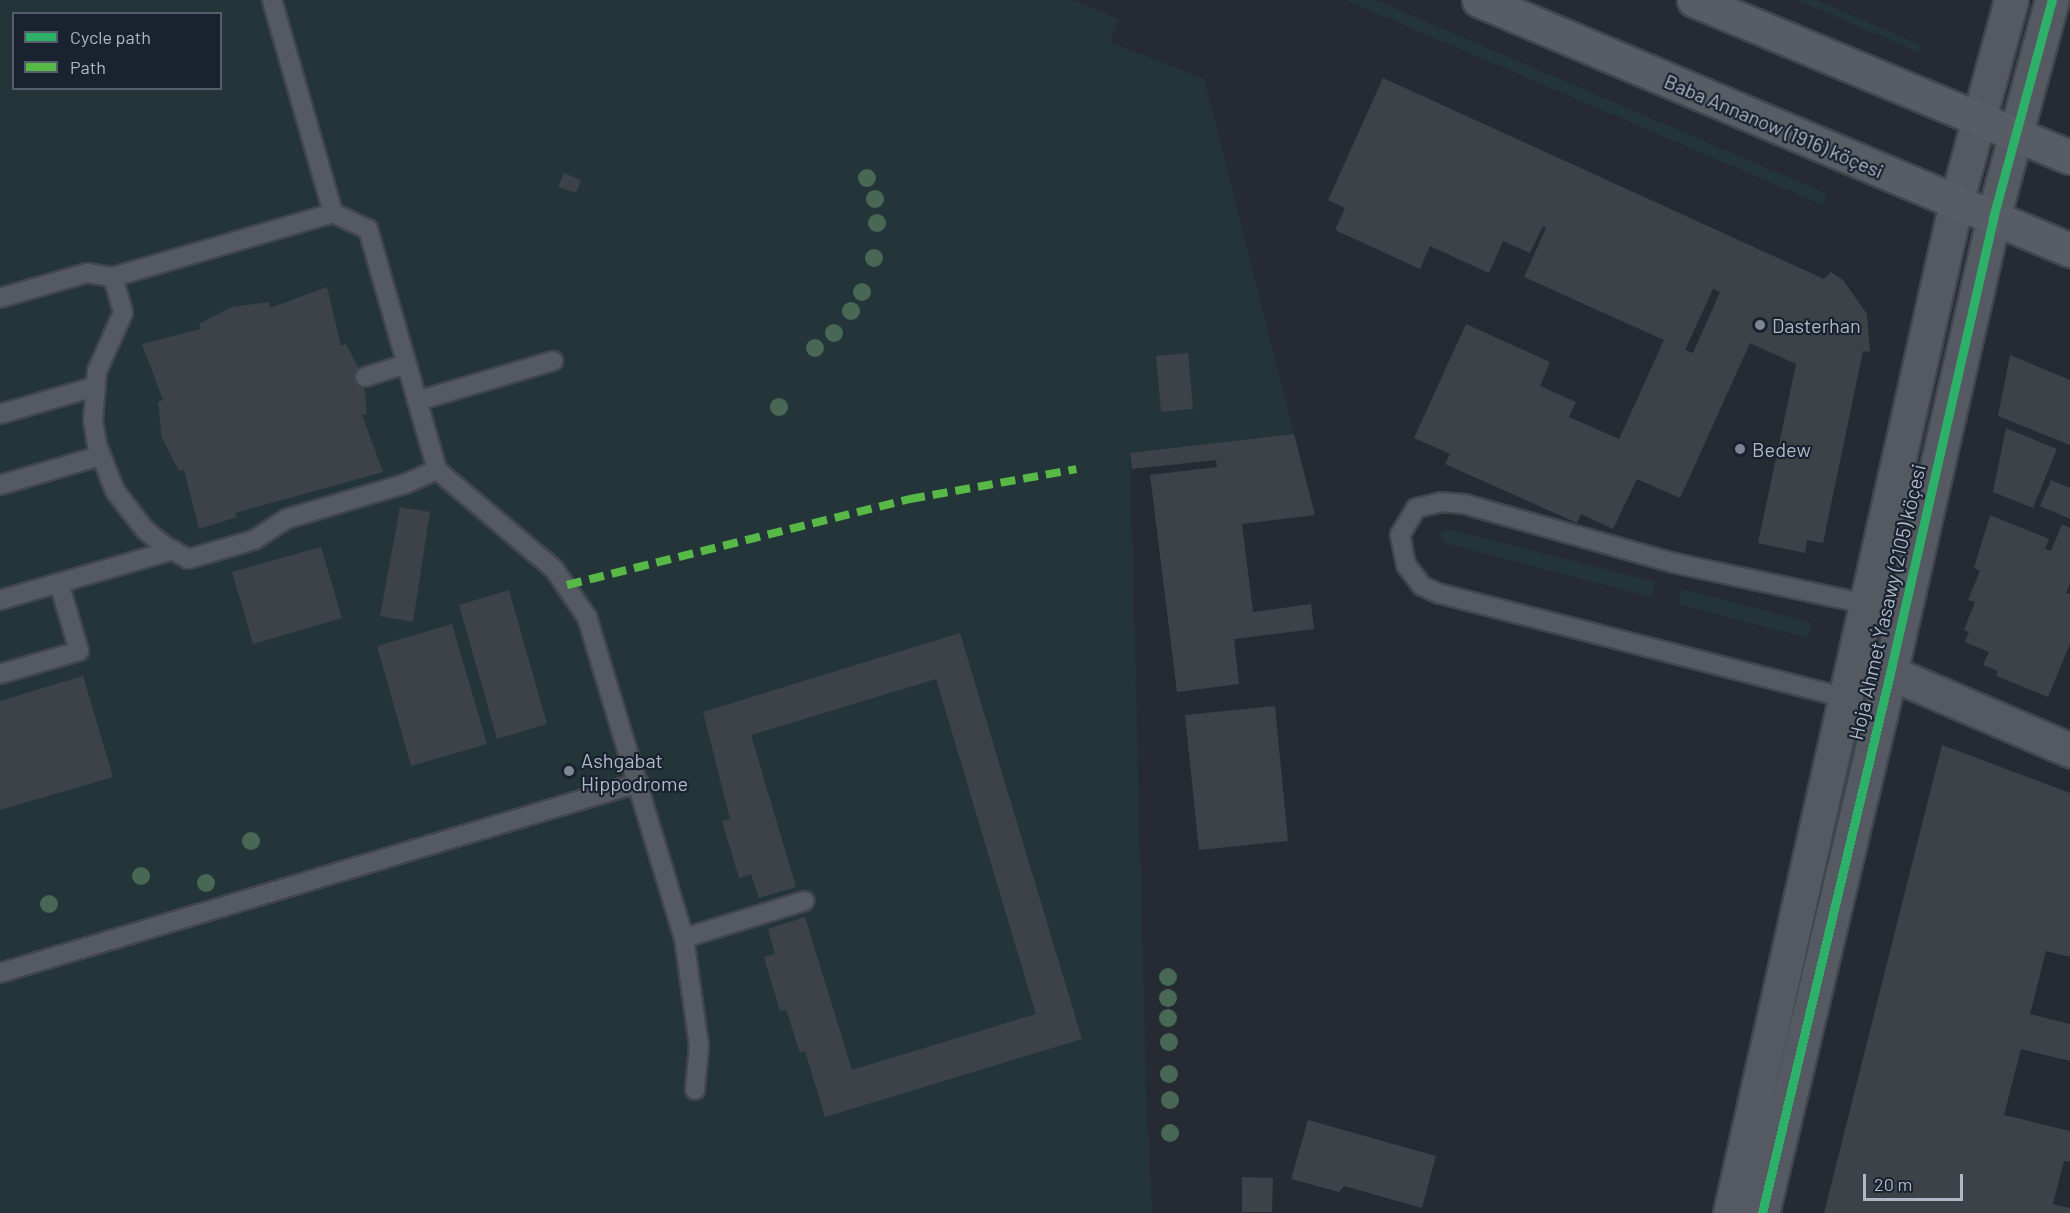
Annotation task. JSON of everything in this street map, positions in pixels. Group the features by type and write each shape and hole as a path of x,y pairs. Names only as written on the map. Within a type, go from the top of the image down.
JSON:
{"main road":[{"name":"Baba Annanow (1916) köçesi","path":"1479,0 2070,250"},
{"path":"1694,0 2070,157"}],"street":[{"name":"Hoja Ahmet Ýasawy (2105) köçesi","path":"1730,1213 1956,203 2011,0"},
{"name":"Hoja Ahmet Ýasawy (2105) köçesi","path":"1762,1213 1890,674 1993,218 2052,0"},
{"path":"1855,657 2070,750"}],"lane":[{"path":"272,0 333,213"},
{"path":"0,298 87,273 113,277 333,213 368,229 437,470 567,585 587,617 684,938 697,1019 695,1090"},
{"path":"113,277 123,313 105,347 94,387 93,420 100,456 115,491 129,512 172,550 188,559 254,540 286,519 405,484 437,470"},
{"path":"417,401 553,361"},
{"path":"365,377 406,364"},
{"path":"0,414 94,387"},
{"path":"0,485 100,456"},
{"path":"1846,698 1440,594 1422,586 1406,565 1401,535 1416,508 1441,502 1464,504 1674,563 1867,604"},
{"path":"0,600 172,550"},
{"path":"0,674 79,651 59,583"},
{"path":"0,973 638,783"},
{"path":"684,938 804,901"}],"shaded area":[{"name":"Ashgabat Hippodrome","path":"0,0 1072,0 1119,19 1110,42 1204,79 1294,434 1130,454 1146,1089 1152,1213 0,1213"},
{"path":"1346,0 1376,0 1827,194 1823,205"},
{"path":"1797,0 1816,0 1921,45 1918,52"},
{"path":"1448,529 1655,582 1651,597 1445,543 1439,534"},
{"path":"1682,589 1812,623 1808,638 1678,604"}],"building":[{"path":"1383,78 1824,279 1831,272 1843,280 1867,314 1870,352 1863,351 1823,543 1807,540 1805,553 1758,543 1796,364 1750,343 1680,498 1637,479 1613,529 1581,514 1577,523 1445,464 1450,454 1414,438 1466,324 1550,362 1540,386 1576,402 1569,417 1619,439 1664,340 1524,277 1546,228 1543,226 1530,253 1503,241 1489,273 1430,246 1420,269 1335,230 1345,208 1328,200","holes":["1713,289 1720,292 1693,353 1685,350"]},
{"path":"564,173 581,180 576,193 558,187"},
{"path":"327,287 341,346 346,344 363,377 367,414 362,415 383,472 235,513 237,517 199,529 184,470 179,471 162,438 158,402 163,400 142,344 201,329 199,324 232,307 269,302 270,308"},
{"path":"1188,353 1193,409 1161,412 1156,356"},
{"path":"2010,355 2070,380 2070,445 1998,416"},
{"path":"2006,428 2057,449 2033,508 1993,492"},
{"path":"1294,434 1315,515 1242,524 1253,612 1311,604 1314,629 1234,639 1239,684 1177,692 1150,475 1217,467 1216,460 1132,469 1130,453"},
{"path":"2051,480 2070,488 2070,519 2040,506"},
{"path":"400,507 430,512 413,622 380,616"},
{"path":"1990,515 2049,539 2045,549 2051,551 2062,524 2070,528 2070,583 2066,593 2070,594 2070,644 2048,697 1996,676 1998,671 1983,665 1989,652 1965,642 1969,632 1964,630 1975,602 1968,600 1980,571 1974,568"},
{"path":"321,547 342,618 253,644 232,572"},
{"path":"509,590 547,724 497,739 459,605"},
{"path":"452,624 487,744 411,766 377,646"},
{"path":"960,633 1082,1039 825,1117 805,1051 800,1053 786,1009 780,1011 764,957 775,954 768,929 805,917 852,1070 1036,1014 936,679 751,735 796,887 759,898 751,874 739,878 722,821 730,819 703,712"},
{"path":"83,676 113,777 0,810 0,701"},
{"path":"1275,706 1288,841 1199,850 1185,715"},
{"path":"1942,745 2070,793 2070,957 2046,951 2030,1014 2070,1024 2070,1061 2021,1049 2004,1115 2070,1131 2070,1162 2064,1161 2053,1204 2070,1208 2070,1213 1824,1213"},
{"path":"1308,1120 1436,1156 1422,1208 1344,1186 1339,1192 1291,1179"},
{"path":"1242,1177 1273,1178 1272,1212 1242,1212"}],"marked path":[{"path":"567,585 910,499 1076,469"}],"cycle path":[{"path":"1762,1213 1890,673 1993,218 2052,0"}],"place":[{"name":"Dasterhan","path":"1760,325"},
{"name":"Bedew","path":"1740,449"},
{"name":"Ashgabat Hippodrome","path":"569,771"}]}
